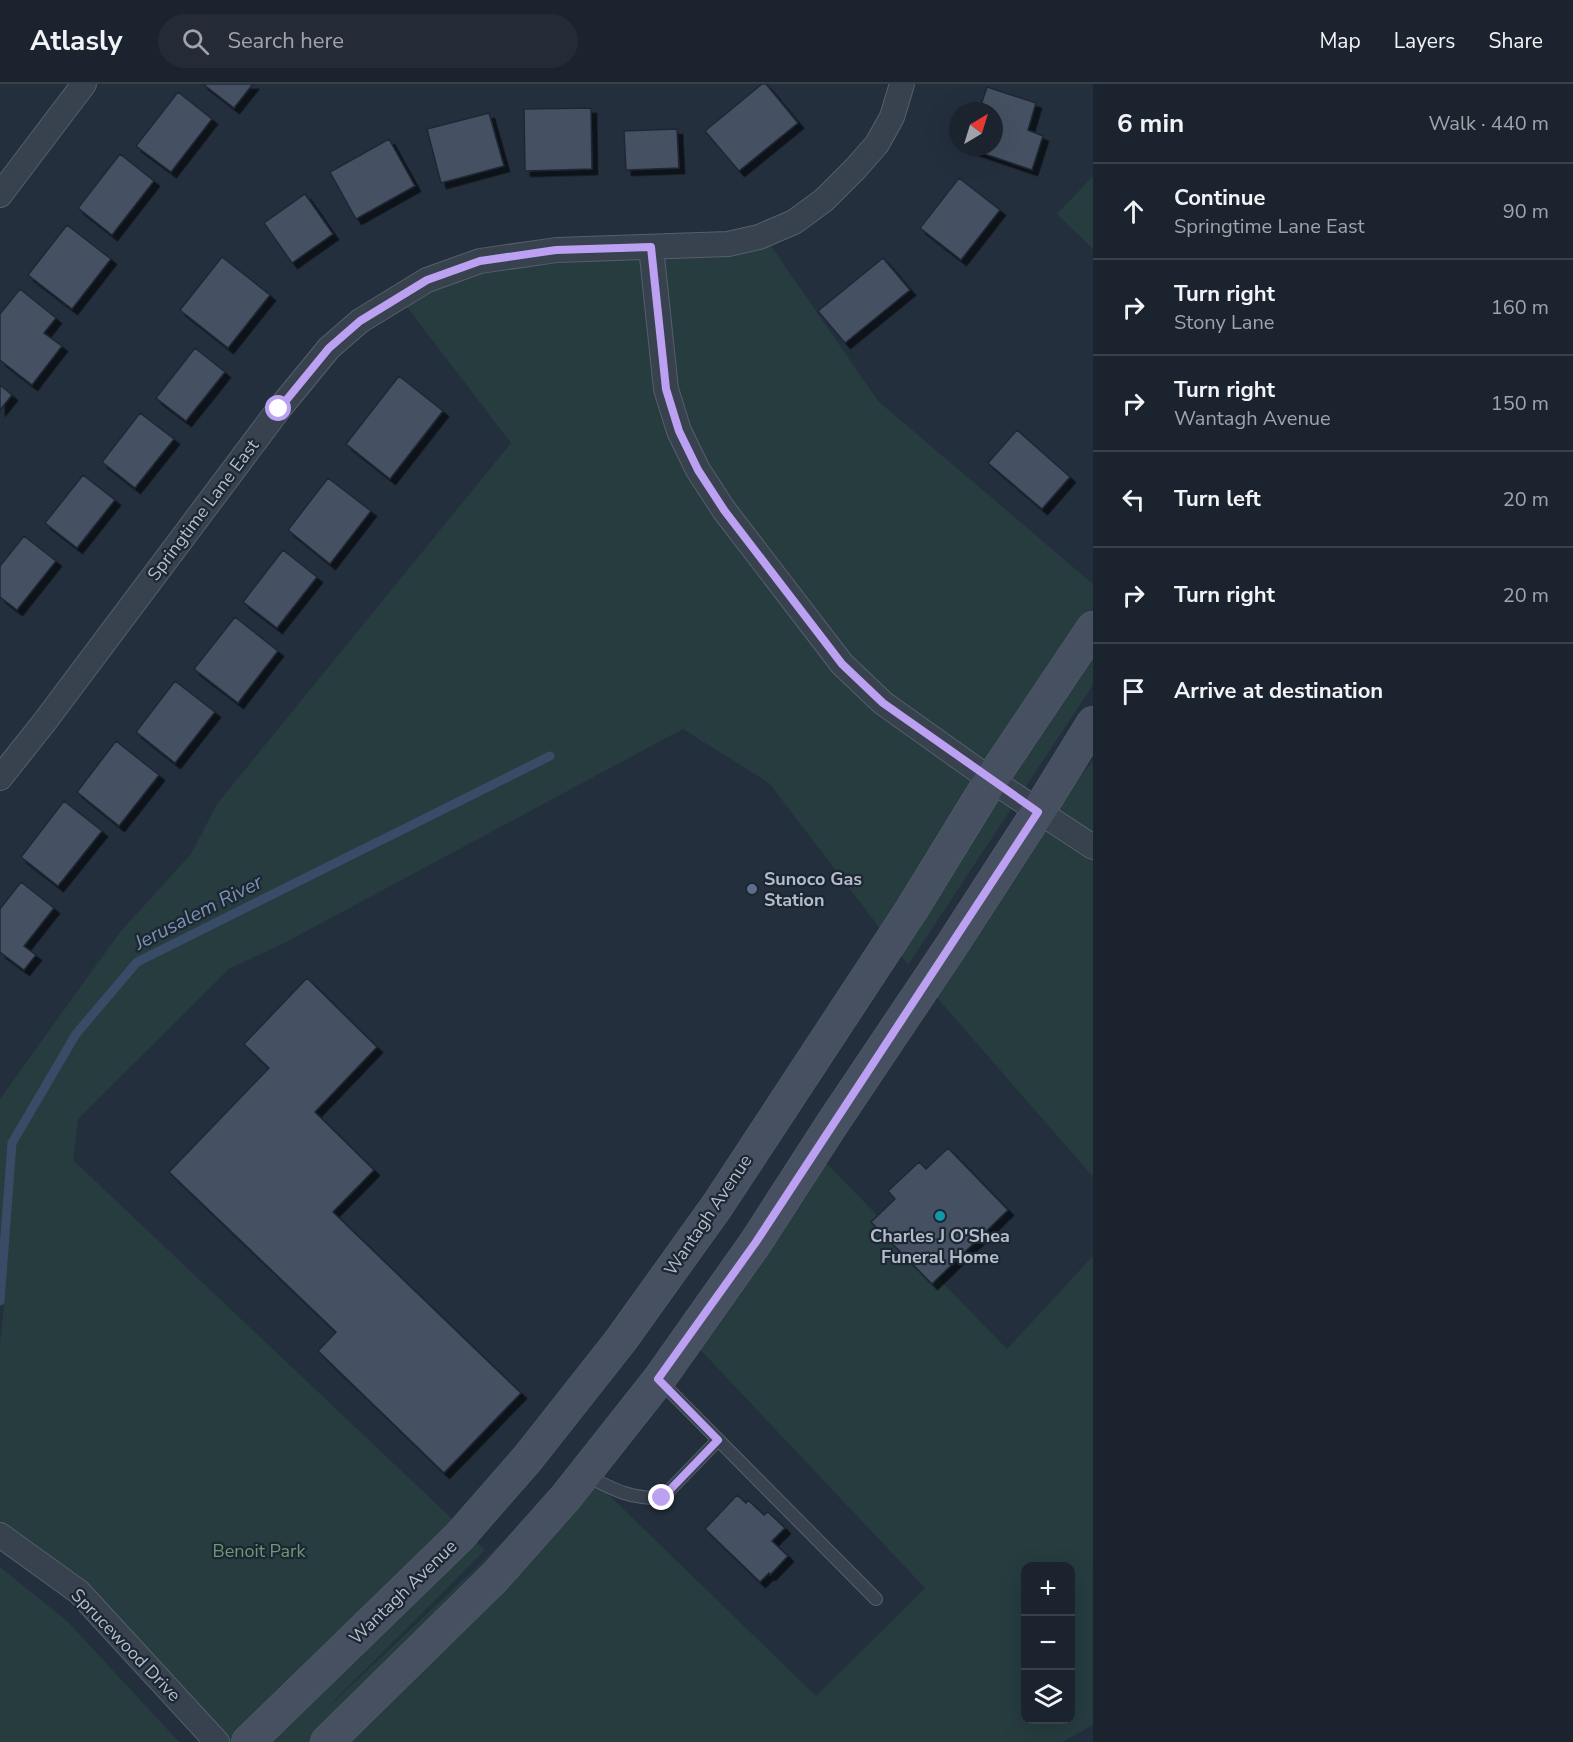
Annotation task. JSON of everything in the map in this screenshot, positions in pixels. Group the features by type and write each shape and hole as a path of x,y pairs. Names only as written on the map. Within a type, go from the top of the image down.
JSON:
{"main road":[{"name":"Wantagh Avenue","path":"248,1742 459,1537 528,1458 621,1340 723,1197 912,909 991,780 1093,628"},
{"path":"327,1742 495,1577 566,1497 658,1379 756,1242 1038,812 1093,723"}],"street":[{"path":"0,195 84,84"},
{"name":"Springtime Lane East","path":"0,778 279,409 329,348 360,321 427,280 480,261 556,250 728,244 759,237 794,222 824,200 877,144 892,117 902,85"},
{"path":"651,247 666,389 679,431 698,470 724,510 842,664 883,703 991,780 1093,847"},
{"name":"Sprucewood Drive","path":"0,1535 79,1592 217,1742"}],"lane":[{"path":"658,1379 876,1599"},
{"path":"583,1474 622,1493 644,1499 662,1498 718,1440"}],"green space":[{"path":"1093,176 1093,249 1057,214"},
{"name":"Benoit Park","path":"767,240 878,401 1093,584 1093,685 908,965 769,783 683,729 288,941 229,969 78,1119 73,1160 485,1550 317,1718 581,1468 816,1696 925,1588 677,1325 805,1141 1007,1349 1093,1256 1093,1725 1062,1742 222,1742 83,1592 0,1535 0,1346 4,1303 0,1299 0,1099 120,932 191,854 217,804 511,443 403,302 478,268 636,257"},
{"path":"1093,761 1093,1177 914,971"},
{"path":"0,1567 68,1622 179,1742 0,1742"}],"building":[{"path":"203,84 253,84 234,108"},
{"path":"762,84 766,84 798,123 739,171 705,131"},
{"path":"987,87 1036,103 1028,130 1043,136 1032,170 991,156 1003,156 1003,102 982,102"},
{"path":"178,92 212,119 171,172 136,146"},
{"path":"591,108 592,169 525,171 524,109"},
{"path":"489,113 504,166 441,183 427,129"},
{"path":"677,129 679,168 626,170 624,131"},
{"path":"389,139 415,186 356,219 330,172"},
{"path":"120,154 154,181 112,235 78,208"},
{"path":"959,178 1000,210 961,260 920,228"},
{"path":"305,194 333,234 292,263 264,223"},
{"path":"67,225 111,259 72,309 28,275"},
{"path":"222,257 270,295 228,348 180,310"},
{"path":"883,258 910,290 845,343 818,311"},
{"path":"20,289 56,318 44,333 62,346 32,385 0,360 0,314"},
{"path":"195,348 225,372 186,421 156,398"},
{"path":"399,376 443,411 390,479 346,444"},
{"path":"0,385 12,395 0,410"},
{"path":"140,413 174,439 135,488 102,462"},
{"path":"1017,430 1070,477 1042,509 988,463"},
{"path":"83,475 115,500 77,548 45,523"},
{"path":"328,478 371,511 330,564 288,530"},
{"path":"24,536 56,561 17,610 0,597 0,566"},
{"path":"283,550 317,577 277,628 243,602"},
{"path":"235,617 278,651 238,703 194,669"},
{"path":"175,681 215,712 175,763 136,732"},
{"path":"116,741 159,775 119,826 77,792"},
{"path":"64,801 102,831 58,886 21,857"},
{"path":"21,882 54,908 24,946 36,955 24,970 0,952 0,909"},
{"path":"307,978 377,1047 315,1112 374,1170 333,1212 521,1393 444,1473 318,1351 336,1332 169,1172 269,1068 244,1044"},
{"name":"Charles J O'Shea Funeral Home","path":"948,1148 1008,1210 932,1284 871,1222 895,1199 888,1191 919,1162 926,1169"},
{"path":"737,1495 746,1503 748,1500 764,1515 768,1512 785,1528 772,1541 788,1556 760,1582 705,1529"}],"waterway":[{"name":"Jerusalem River","path":"0,1301 12,1143 76,1034 137,962 550,756"}],"place":[{"name":"Sunoco Gas Station","path":"752,889"},
{"name":"Charles J O'Shea Funeral Home","path":"940,1216"}],"route":[{"path":"279,409 329,348 360,321 427,280 480,261 556,250 651,247 666,389 679,431 698,470 724,510 842,664 883,703 1038,812 756,1242 658,1379 718,1440 662,1498"}]}
